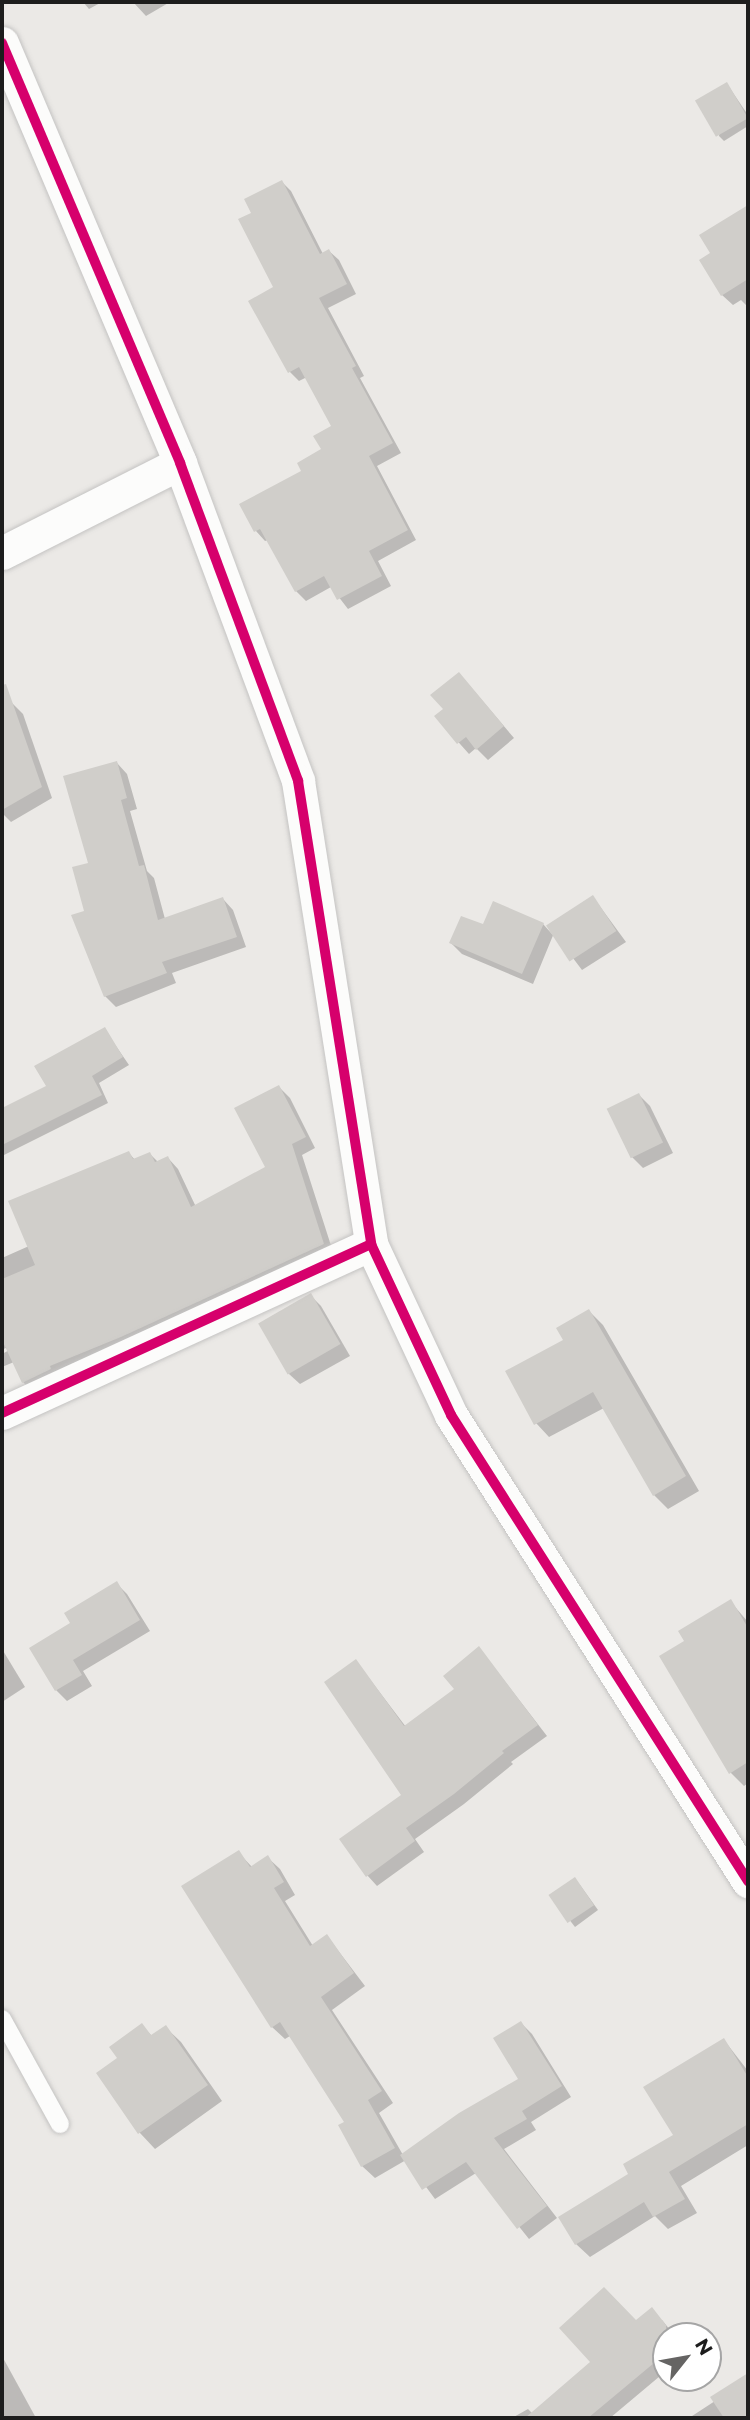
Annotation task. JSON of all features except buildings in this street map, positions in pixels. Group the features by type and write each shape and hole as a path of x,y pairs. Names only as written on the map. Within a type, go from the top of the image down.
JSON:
{"street":[{"path":"2,43 180,463 298,781 371,1244 451,1415 748,1881"},
{"path":"2,553 180,463"},
{"path":"2,1413 371,1244"}],"lane":[{"path":"2,2018 60,2124"}],"cycle path":[{"path":"2,43 180,463 298,781 371,1244 451,1415 748,1881"},
{"path":"2,1413 371,1244"}]}
